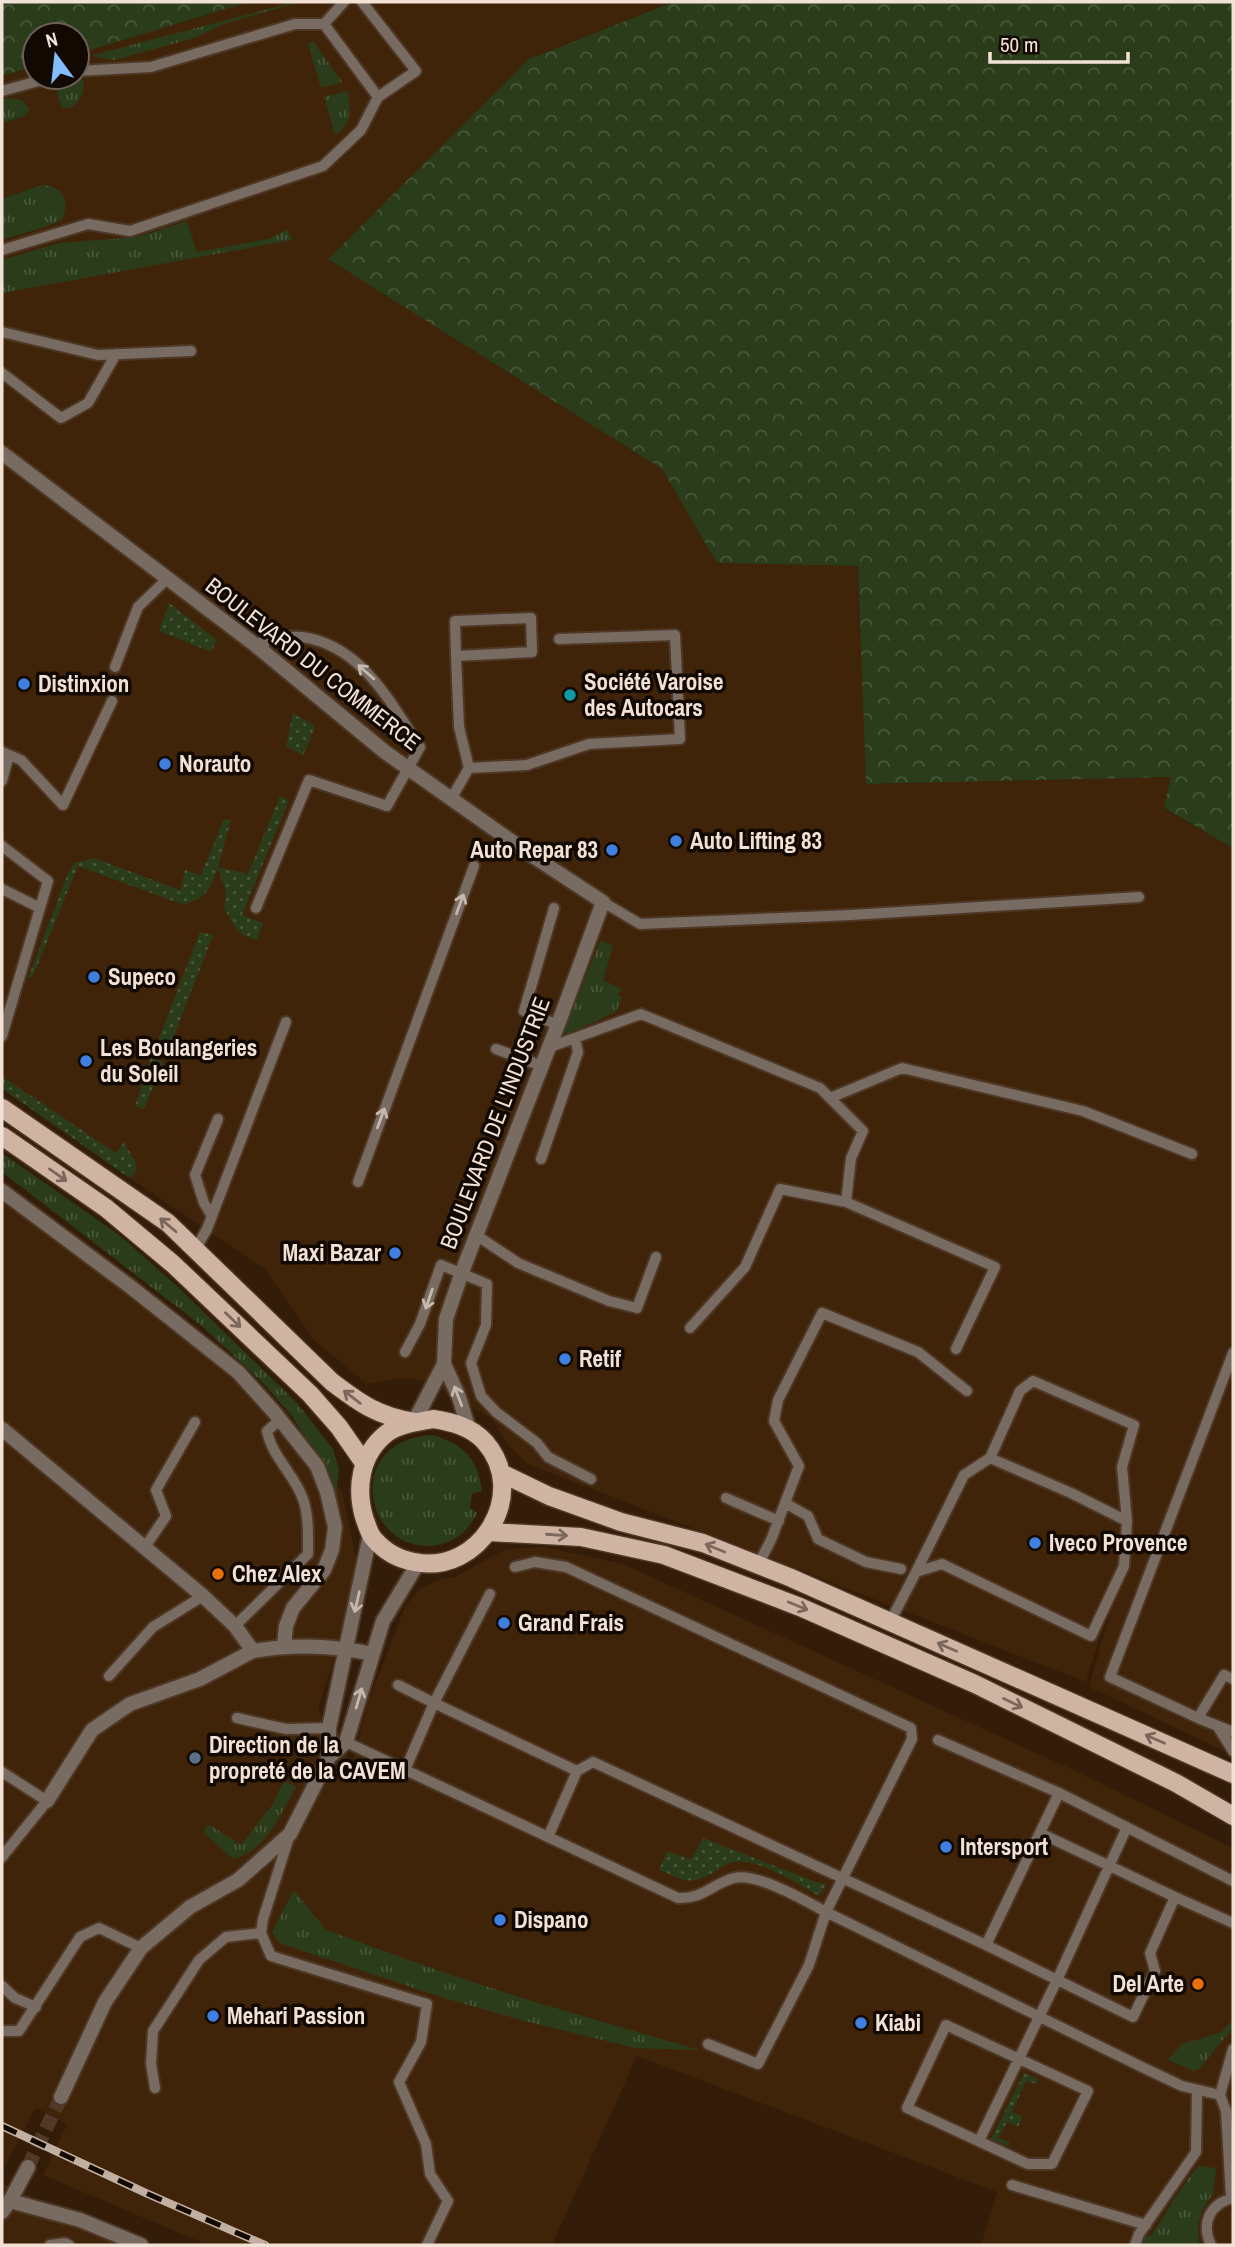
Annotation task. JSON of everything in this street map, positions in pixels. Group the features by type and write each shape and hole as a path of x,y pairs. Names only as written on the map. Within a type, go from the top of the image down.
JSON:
{"main road":[{"path":"2,1108 168,1223 342,1389 376,1413 414,1422"},
{"path":"2,1136 106,1208 173,1264 310,1394 339,1427 364,1463"},
{"path":"433,1419 456,1423 470,1430 485,1441 501,1473 498,1512 489,1532 474,1549 445,1562 418,1563 400,1559 382,1548 370,1535 360,1503 364,1463 375,1445 389,1432 414,1422 433,1419"},
{"path":"501,1473 549,1496 621,1522 703,1543 758,1565 1233,1774"},
{"path":"489,1532 581,1537 676,1559 800,1607 975,1684 1176,1783 1233,1816"}],"street":[{"name":"BOULEVARD DU COMMERCE","path":"2,453 254,644 407,768 603,902"},
{"name":"BOULEVARD DE L'INDUSTRIE","path":"414,1422 444,1364 446,1319 462,1272 550,1047 603,902"},
{"path":"2,1191 132,1288 238,1373 281,1419 317,1466 327,1492 335,1527 332,1550 324,1570 293,1608 286,1626 284,1646"},
{"name":"BOULEVARD DE L'INDUSTRIE","path":"444,1364 459,1396 470,1430"},
{"path":"2,1429 203,1596 235,1626 253,1651"},
{"path":"329,1757 328,1728 370,1535"},
{"path":"61,2097 105,2002 141,1948 190,1907 238,1880 290,1834 329,1757 346,1742 383,1621 418,1563"},
{"path":"47,1801 92,1730 130,1704 200,1679 253,1651 284,1646 346,1648 372,1654"},
{"path":"28,2167 6,2206 80,2220 141,2245"}],"lane":[{"path":"91,70 151,67 295,24 324,24 345,2"},
{"path":"2,250 88,224 131,231 323,166 361,130 378,97 416,71 362,2"},
{"path":"324,24 378,97"},
{"path":"2,90 21,85"},
{"path":"2,332 98,355 191,351"},
{"path":"2,373 61,418 88,403 116,354"},
{"path":"115,667 138,607 167,578"},
{"path":"451,799 469,768 459,727 456,656 455,621 531,618 532,652 456,656"},
{"path":"469,768 527,765 589,744 680,739 675,635 559,639"},
{"path":"254,644 300,636 336,647 373,677 420,747 387,806 309,780 256,908"},
{"path":"2,781 6,754 21,760 63,805 111,701"},
{"path":"2,846 48,881 2,1036"},
{"path":"358,1182 474,866"},
{"path":"2,889 40,908"},
{"path":"603,902 640,923 852,915 1139,897"},
{"path":"554,908 524,1011 558,1025"},
{"path":"550,1047 641,1014 820,1088 863,1131 851,1158 846,1202"},
{"path":"195,1250 212,1216 286,1021"},
{"path":"541,1159 578,1052 575,1038"},
{"path":"496,1049 542,1066"},
{"path":"830,1098 902,1068 1083,1111 1192,1154"},
{"path":"212,1216 204,1203 195,1175 219,1119"},
{"path":"690,1328 745,1267 780,1189 846,1202 995,1268 957,1349"},
{"path":"476,1235 518,1263 609,1301 637,1308 656,1257"},
{"path":"405,1352 420,1324 440,1265 487,1284 486,1325 471,1363 481,1396 496,1412 537,1443 548,1457 591,1479"},
{"path":"758,1565 779,1521 799,1466 774,1421 778,1400 822,1313 918,1352 967,1391"},
{"path":"1233,1353 1110,1677 1233,1732"},
{"path":"890,1622 964,1475 989,1458 1020,1391 1033,1381 1134,1425 1122,1466 1127,1521 1124,1566 1091,1636 942,1564 916,1572"},
{"path":"235,1626 308,1555 303,1499 270,1443 267,1431 281,1419"},
{"path":"145,1548 166,1516 156,1490 195,1422"},
{"path":"989,1458 1072,1493 1127,1521"},
{"path":"726,1498 779,1521"},
{"path":"785,1503 808,1516 818,1539 866,1562 901,1569"},
{"path":"515,1567 535,1562 566,1567 911,1728 912,1739 826,1912 809,1965 758,2064 708,2044"},
{"path":"405,1770 434,1703 490,1594"},
{"path":"109,1676 153,1627 203,1596"},
{"path":"1198,1718 1224,1675 1233,1679"},
{"path":"398,1685 577,1771"},
{"path":"237,1718 286,1728 328,1728"},
{"path":"1218,1727 1233,1751"},
{"path":"938,1740 1059,1793 1233,1881"},
{"path":"346,1742 678,1898 702,1895 737,1877 752,1878 1182,2086 1220,2095"},
{"path":"548,1837 577,1771 593,1762 986,1945 1133,2017 1155,1971 1150,1953 1175,1896"},
{"path":"2,1772 47,1801 2,1857"},
{"path":"986,1945 1059,1793"},
{"path":"979,2141 1127,1828"},
{"path":"1040,1833 1233,1923"},
{"path":"290,1834 263,1919 261,1933 271,1956 427,2004 421,2042 400,2082 426,2144 430,2174 448,2201 427,2245"},
{"path":"2,2031 19,2031 80,1937 99,1928 141,1948"},
{"path":"155,2088 150,2064 153,2031 199,1960 226,1937 261,1933"},
{"path":"2,1986 15,1998 36,2007"},
{"path":"946,2025 1088,2091 1052,2164 1028,2164 979,2141 907,2108 946,2025"},
{"path":"1211,2245 1206,2226 1208,2217 1213,2208 1232,2198 1226,2110 1220,2095 1233,2049"},
{"path":"1135,2245 1196,2152 1197,2090"},
{"path":"1012,2185 1146,2225"},
{"path":"50,2245 69,2245"}],"shaded area":[{"path":"249,2 673,2 529,59 328,259 662,469 717,563 858,566 867,784 1171,777 1164,809 1233,848 1233,1755 1089,1687 1136,1519 1086,1682 526,1463 509,1445 491,1418 429,1382 405,1378 367,1384 314,1340 265,1269 137,1183 2,1087 2,76 21,70 21,91 91,91 91,50"},
{"path":"2,1182 248,1372 287,1412 343,1495 356,1558 343,1629 318,1709 352,1764 368,1702 405,1607 418,1590 435,1581 455,1577 506,1549 544,1547 623,1564 1069,1768 1233,1848 1233,2245 981,2245 997,2192 637,2056 552,2245 208,2245 43,2175 67,2124 36,2108 6,2163 2,2161"},
{"path":"2,2183 128,2245 2,2245"}],"green space":[{"path":"2,2 249,2 91,50 91,21 21,21 21,70 2,76"},
{"path":"300,2 224,24 194,38 115,60 93,55"},
{"path":"673,2 1233,2 1233,848 1164,808 1171,777 866,784 858,566 717,563 662,469 328,259 529,59"},
{"path":"313,41 342,82 321,88 308,44"},
{"path":"57,91 83,91 71,108 62,108"},
{"path":"347,91 347,121 345,127 335,135 324,97"},
{"path":"2,100 22,100 30,109 25,116 2,123"},
{"path":"41,185 54,188 62,194 65,199 63,218 56,223 2,240 2,199"},
{"path":"187,221 197,252 268,239 287,230 293,240 2,293 2,260 59,243 138,237"},
{"path":"169,603 217,640 211,652 159,631"},
{"path":"293,713 315,726 303,756 286,746"},
{"path":"280,796 289,800 242,915 263,923 257,940 244,936 236,929 224,908 226,893 218,868 202,897 181,904 78,866 33,976 28,978 69,871 75,863 94,858 180,890 185,870 201,875 224,819 231,820 218,867 248,874"},
{"path":"200,932 213,935 167,1055 154,1051"},
{"path":"601,940 613,946 603,980 622,989 618,995 622,997 616,1012 567,1034 563,1031"},
{"path":"151,1058 164,1062 144,1109 135,1106"},
{"path":"3,1077 116,1153 124,1142 137,1165 134,1175 128,1177 4,1090"},
{"path":"2,1153 118,1234 177,1286 298,1404 333,1449 339,1469 336,1495 321,1463 292,1416 262,1382 202,1326 2,1172"},
{"path":"432,1435 443,1438 467,1454 477,1470 482,1491 472,1494 470,1508 477,1513 461,1534 437,1545 412,1544 393,1534 379,1517 373,1496 374,1475 384,1456 403,1442"},
{"path":"287,1782 296,1787 278,1819 263,1840 244,1855 233,1859 203,1832 208,1824 241,1845 273,1804 282,1784"},
{"path":"703,1838 827,1884 819,1896 767,1868 744,1862 730,1863 695,1880 683,1879 659,1870 667,1851 691,1859"},
{"path":"294,1890 326,1930 535,2002 699,2050 635,2048 521,2020 444,1998 279,1943 272,1932"},
{"path":"1233,2020 1233,2028 1199,2069 1194,2071 1168,2060 1182,2044 1220,2033"},
{"path":"1024,2073 1039,2079 1037,2084 1026,2081 1012,2112 1023,2117 1018,2127 1008,2121 998,2138 1010,2142 1008,2146 991,2139"},
{"path":"1198,2166 1216,2168 1213,2193 1202,2211 1198,2225 1199,2245 1140,2245 1141,2238 1152,2235"}],"tunnel":[{"path":"28,2167 61,2097"}],"railway":[{"path":"2,2126 265,2245"}],"place":[{"name":"Distinxion","path":"24,684"},
{"name":"Société Varoise des Autocars","path":"570,695"},
{"name":"Norauto","path":"165,764"},
{"name":"Auto Lifting 83","path":"676,841"},
{"name":"Auto Repar 83","path":"612,850"},
{"name":"Supeco","path":"94,977"},
{"name":"Les Boulangeries du Soleil","path":"86,1061"},
{"name":"Maxi Bazar","path":"395,1253"},
{"name":"Retif","path":"565,1359"},
{"name":"Iveco Provence","path":"1035,1543"},
{"name":"Chez Alex","path":"218,1574"},
{"name":"Grand Frais","path":"504,1623"},
{"name":"Direction de la propreté de la CAVEM","path":"195,1758"},
{"name":"Intersport","path":"946,1847"},
{"name":"Dispano","path":"500,1920"},
{"name":"Del Arte","path":"1198,1984"},
{"name":"Mehari Passion","path":"213,2016"},
{"name":"Kiabi","path":"861,2023"}]}
